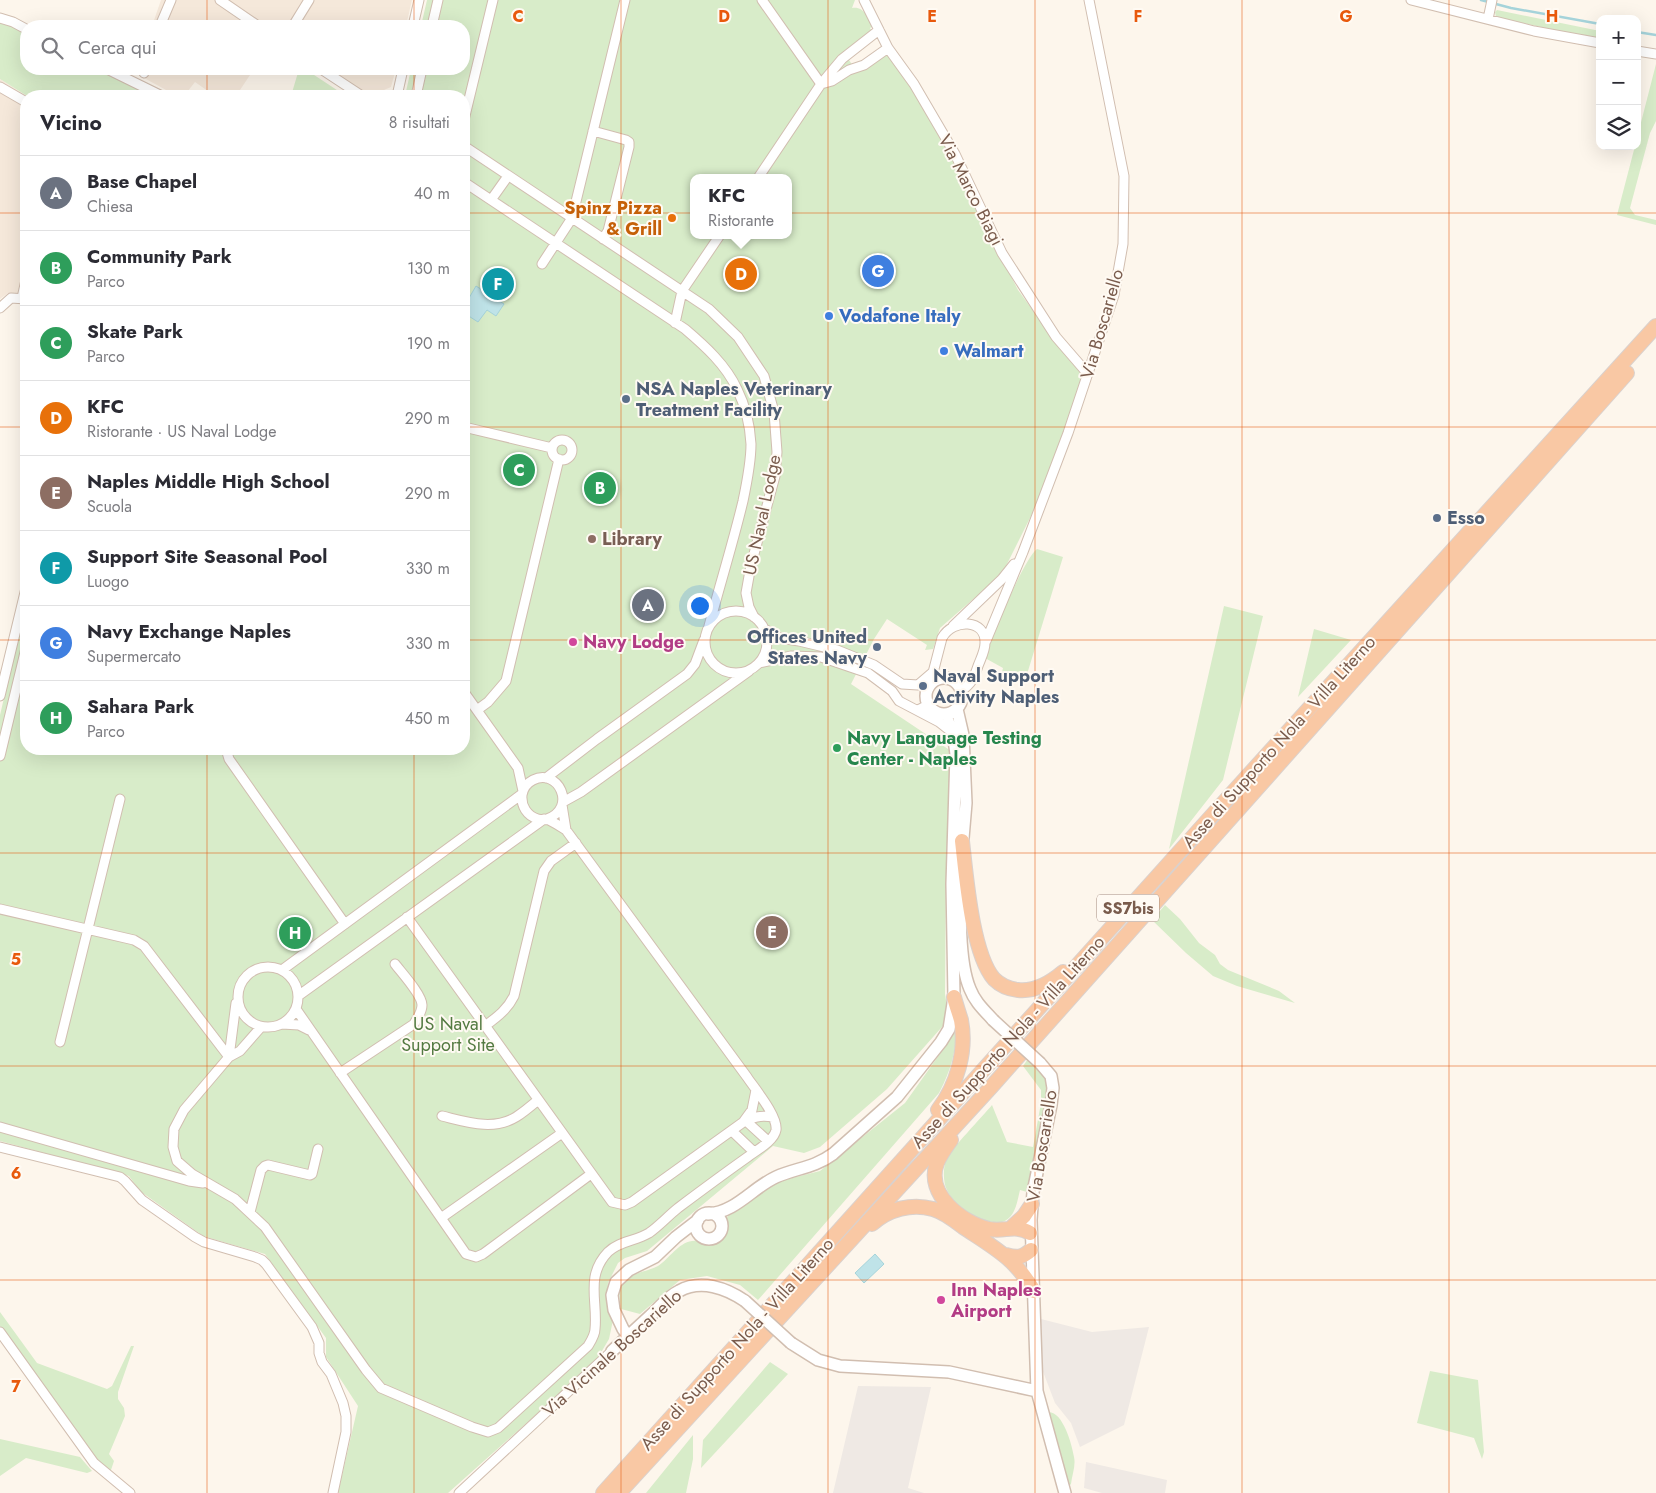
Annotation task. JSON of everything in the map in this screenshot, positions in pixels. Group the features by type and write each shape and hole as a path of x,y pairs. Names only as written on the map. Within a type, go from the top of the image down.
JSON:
{"highway":[{"name":"Asse di Supporto Nola - Villa Literno","path":"603,1493 1656,326"},
{"name":"Asse di Supporto Nola - Villa Literno","path":"619,1493 833,1257 992,1086 1656,340"},
{"path":"962,841 967,885 981,956 990,974 1000,984 1016,990 1026,990 1037,988 1052,981 1109,930"},
{"path":"890,1174 945,1101 955,1082 962,1054 961,1022 954,997"},
{"path":"992,1086 942,1153 936,1164 937,1187 941,1197 949,1207 980,1226 999,1230 1022,1228 1030,1233"},
{"path":"1012,1228 1024,1216 1032,1204"},
{"path":"833,1257 876,1220 892,1211 910,1206 933,1209 947,1215 1006,1255 1024,1274 1034,1290"},
{"path":"1006,1255 1017,1258 1024,1256 1031,1250"}],"street":[{"path":"163,20 171,0"},
{"path":"220,0 249,20"},
{"path":"296,20 309,0"},
{"path":"414,20 419,0"},
{"path":"433,20 438,0"},
{"path":"470,95 493,0"},
{"path":"542,264 572,218 625,0"},
{"path":"762,0 821,84"},
{"name":"Via Marco Biagi","path":"864,0 888,48 914,84 955,154 1002,253 1056,337 1088,374"},
{"name":"Via Boscariello","path":"961,691 971,684 984,653 986,641 1023,552 1068,433 1114,295 1123,244 1124,176 1089,0"},
{"path":"1411,0 1489,16 1534,31 1596,43"},
{"path":"1489,16 1492,0"},
{"path":"0,18 20,25"},
{"path":"761,174 821,84 842,59 879,30"},
{"path":"821,84 832,81 849,70 864,65 888,48"},
{"path":"1641,52 1656,54"},
{"path":"118,75 150,90"},
{"path":"330,75 353,90"},
{"path":"399,90 402,75"},
{"path":"417,90 421,75"},
{"path":"0,87 20,99"},
{"path":"593,131 629,142 608,231 603,239"},
{"name":"US Naval Lodge","path":"470,150 709,309 738,337 764,376 774,412 777,452 774,476 746,593 749,607 754,617"},
{"path":"491,200 508,176"},
{"path":"282,970 523,793 529,783 542,778 686,674 695,664 709,626 736,532 749,472 751,443 746,414 737,388 723,366 704,346 675,323 470,186"},
{"path":"675,323 682,291 717,239"},
{"path":"0,308 11,298 20,298"},
{"path":"470,428 552,448"},
{"path":"560,440 566,441 571,445 572,451 570,456 564,460 558,459 554,456 552,448 560,440"},
{"path":"476,710 488,702 506,681 558,459"},
{"name":"Via Boscariello","path":"929,688 942,638 946,631 1002,579 1023,552"},
{"path":"709,626 724,613 744,612 754,617 763,628 780,638 837,650 874,665 902,684 918,684 932,673"},
{"path":"0,696 20,613"},
{"path":"952,626 964,623 974,625 982,632 986,641"},
{"path":"298,996 545,819 556,814 562,803 581,792 749,671 759,663 767,646 763,628"},
{"path":"704,640 708,658 722,671 731,674 749,671"},
{"path":"759,663 792,656 821,657 868,673 892,691 899,701 939,722 953,733"},
{"path":"0,756 20,673"},
{"path":"948,679 958,684 961,691 962,700 957,709 951,713 945,714 934,711 928,705 926,695 936,680 948,679"},
{"path":"261,1027 240,1051 229,1057 184,1110 174,1129 173,1147 177,1161 192,1174 235,1199 265,1226 366,1370 381,1388 488,1432 498,1428 588,1346 595,1330 593,1287 595,1276 599,1264 608,1252 617,1245 648,1233 774,1137 776,1125 773,1117 756,1090 576,843 566,830 545,819 532,816 527,812 522,801 523,793 518,768 470,701"},
{"path":"918,710 928,705"},
{"name":"Via Boscariello","path":"957,709 963,735 966,780 960,904 967,982 979,1005 1040,1063 1051,1076 1054,1088 1032,1204 1030,1233 1037,1391 1065,1493"},
{"path":"630,1334 626,1333 623,1329 614,1310 613,1288 622,1275 655,1257 700,1217 729,1209 765,1182 777,1176 822,1162 897,1098 949,1029 954,997 952,884 956,754 953,733 945,714"},
{"path":"228,755 345,924"},
{"path":"518,768 552,780 561,789 566,830"},
{"path":"60,1042 120,799"},
{"path":"485,1026 509,1006 514,996 544,871 551,861 576,843"},
{"path":"0,909 134,940 144,946 229,1057"},
{"path":"407,917 612,1202 625,1205 632,1202 744,1121 756,1116 773,1117"},
{"path":"340,1073 414,1024 420,1014 422,1004 418,995 395,964"},
{"path":"229,1057 237,993 240,984 246,976 254,970 263,967 273,967 282,970 291,977 296,986 298,996 296,1009 290,1018 275,1027 261,1027 245,1018 240,1011 237,993"},
{"path":"296,1009 466,1254 476,1257 483,1254 591,1174"},
{"path":"282,1024 299,1025 311,1032"},
{"path":"744,1121 752,1110 756,1090"},
{"path":"442,1116 474,1124 497,1124 517,1116 538,1100"},
{"path":"744,1121 768,1141"},
{"path":"0,1127 189,1181 208,1184"},
{"path":"732,1130 754,1152"},
{"path":"442,1218 562,1133"},
{"path":"0,1147 120,1177 142,1200 195,1237 204,1242 255,1257 266,1264 312,1327 319,1343 319,1353 322,1362 331,1374 343,1403 346,1416 346,1432 332,1493"},
{"path":"250,1212 261,1170 265,1166 268,1165 310,1175 318,1149"},
{"path":"698,1220 696,1229 701,1236 709,1239 716,1237 721,1231 721,1223 717,1216 708,1214"},
{"name":"Via Vicinale Boscariello","path":"459,1493 672,1296 686,1288 706,1285 732,1292 745,1301 791,1343 818,1360 840,1366 958,1373 1037,1391"},
{"path":"612,1351 618,1317"},
{"path":"0,1332 94,1463 130,1493"}],"shaded area":[{"path":"161,0 412,0 407,20 154,20"},
{"path":"139,75 250,75 240,90 206,90 195,82 189,90 166,90"},
{"path":"337,75 394,75 391,87 384,90 360,90"},
{"path":"0,79 20,92 20,294 8,293 0,299"},
{"path":"1041,1319 1092,1332 1149,1327 1124,1425 1080,1447 1071,1423 1055,1403 1042,1369"},
{"path":"858,1386 931,1387 908,1488 924,1493 833,1493"},
{"path":"1086,1462 1167,1480 1165,1493 1102,1493 1084,1488"}],"green space":[{"name":"US Naval Support Site","path":"427,0 855,0 852,8 860,9 865,13 873,26 870,28 874,35 847,57 855,69 885,48 957,163 1018,290 1069,360 1084,374 1043,492 1002,574 940,628 933,649 925,650 927,645 887,619 874,639 851,684 951,751 951,815 946,873 945,994 949,1019 887,1089 820,1147 804,1153 773,1146 647,1251 625,1258 618,1263 608,1283 607,1292 613,1320 609,1339 596,1361 448,1493 338,1493 358,1406 326,1357 326,1338 265,1254 203,1236 140,1191 129,1176 0,1141 0,715 20,630 20,755 470,755 470,90 406,90 410,75 470,75 470,20 422,20"},
{"path":"1497,10 1596,30 1596,39 1496,17 1495,12"},
{"path":"0,23 20,30 20,75 109,75 139,90 20,90 20,92 0,79"},
{"path":"1656,64 1656,121 1650,133 1630,208 1635,215 1656,220 1656,225 1617,215 1634,150 1641,150 1641,122"},
{"path":"297,75 314,75 337,90 293,90"},
{"path":"1037,549 1063,557 1024,684 1002,672 1003,668 985,658 1016,583"},
{"path":"1224,606 1263,616 1223,780 1169,849"},
{"path":"1314,629 1351,640 1298,697"},
{"path":"1165,905 1180,919 1199,943 1215,955 1220,964 1228,970 1279,991 1295,1003 1237,986 1213,976 1152,920"},
{"path":"956,1018 956,1039 953,1057 948,1074 939,1093 758,1300 740,1285 707,1276 680,1280 640,1314 621,1309 620,1289 627,1279 635,1274 658,1266 687,1242 697,1240 710,1242 724,1236 727,1229 725,1221 728,1216 762,1190 780,1181 820,1171 905,1103 954,1034"},
{"path":"1028,1059 1044,1076 1048,1083 1049,1091 1041,1136 1027,1192 1020,1190 1015,1209 1009,1218 1001,1222 983,1221 965,1211 951,1197 945,1183 945,1163 953,1149 992,1105 1007,1142 1033,1147 1041,1103 1041,1090 1023,1066"},
{"path":"0,1312 37,1363 107,1389 112,1386 131,1346 134,1346 118,1392 118,1399 124,1408 125,1416 109,1454 114,1461 110,1473 95,1456 0,1326"},
{"path":"770,1362 788,1374 701,1468 703,1440"},
{"path":"1430,1371 1478,1380 1484,1452 1482,1459 1474,1438 1417,1423"},
{"path":"1048,1412 1058,1417 1066,1430 1071,1445 1075,1463 1071,1484 1068,1487"},
{"path":"693,1435 693,1459 686,1493 646,1493"},
{"path":"0,1439 80,1457 92,1471 87,1473 26,1458 0,1476"}],"water":[{"path":"476,286 504,304 496,316 487,310 478,322 470,317 470,296"},
{"path":"875,1254 884,1264 864,1283 855,1273"}],"waterway":[{"path":"1481,0 1511,8 1596,23"},
{"path":"1641,33 1656,35"}],"place":[{"name":"Spinz Pizza & Grill","path":"672,218"},
{"name":"Navy Exchange Naples","path":"878,271"},
{"name":"KFC","path":"741,274"},
{"name":"Support Site Seasonal Pool","path":"498,284"},
{"name":"Vodafone Italy","path":"829,316"},
{"name":"Walmart","path":"944,351"},
{"name":"NSA Naples Veterinary Treatment Facility","path":"626,399"},
{"name":"Skate Park","path":"519,470"},
{"name":"Community Park","path":"600,488"},
{"name":"Esso","path":"1437,518"},
{"name":"Library","path":"592,539"},
{"name":"Base Chapel","path":"648,605"},
{"name":"Navy Lodge","path":"573,642"},
{"name":"Offices United States Navy","path":"877,647"},
{"name":"Naval Support Activity Naples","path":"923,686"},
{"name":"Navy Language Testing Center - Naples","path":"837,748"},
{"name":"Naples Middle High School","path":"772,932"},
{"name":"Sahara Park","path":"295,933"},
{"name":"Inn Naples Airport","path":"941,1300"}]}
